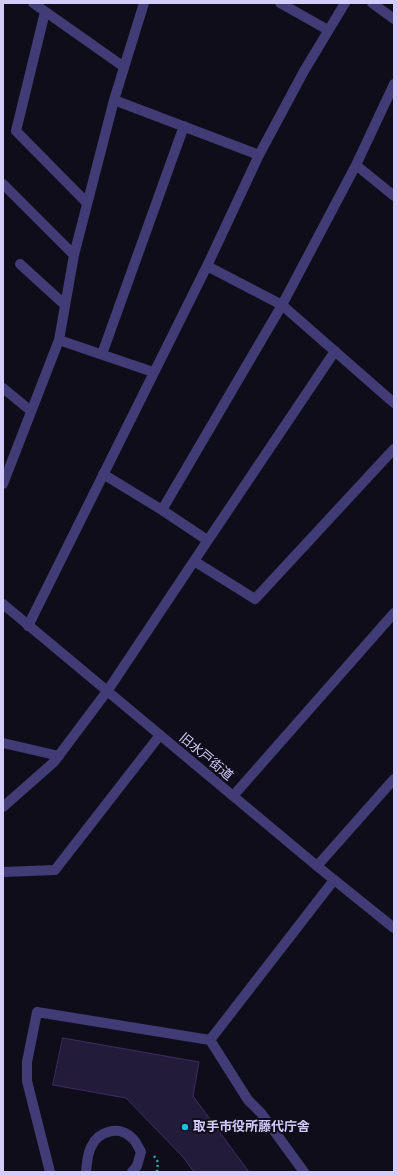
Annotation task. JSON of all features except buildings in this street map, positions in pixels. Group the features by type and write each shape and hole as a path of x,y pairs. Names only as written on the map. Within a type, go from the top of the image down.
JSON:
{"street":[{"path":"33,3 124,67"},
{"path":"3,484 59,340 74,255 87,203 114,100 144,3"},
{"path":"280,3 328,30"},
{"path":"28,626 207,266 260,155 304,71 345,3"},
{"path":"372,3 394,19"},
{"path":"45,12 16,131 87,203"},
{"path":"162,510 282,305 356,165 394,84"},
{"path":"114,100 260,155"},
{"path":"102,354 184,126"},
{"path":"356,165 394,195"},
{"path":"3,184 74,255"},
{"path":"20,264 65,306"},
{"path":"207,266 282,305 394,403"},
{"path":"59,340 153,372"},
{"path":"3,807 54,762 108,690 335,351"},
{"path":"3,388 31,411"},
{"path":"194,561 255,599 394,449"},
{"path":"103,474 162,510 207,540"},
{"name":"旧水戸街道","path":"3,604 108,690 232,796 394,928"},
{"path":"232,796 394,613"},
{"path":"3,872 55,870 160,735"},
{"path":"3,743 59,756"},
{"path":"317,866 394,779"},
{"path":"210,1040 334,880"},
{"path":"50,1172 27,1082 27,1062 36,1012 210,1040 248,1100 261,1113 304,1172"},
{"path":"86,1172 91,1146 99,1135 109,1132 122,1131 133,1138 141,1152 137,1166 132,1172"}],"place":[{"name":"取手市役所藤代庁舎","path":"185,1127"}]}
